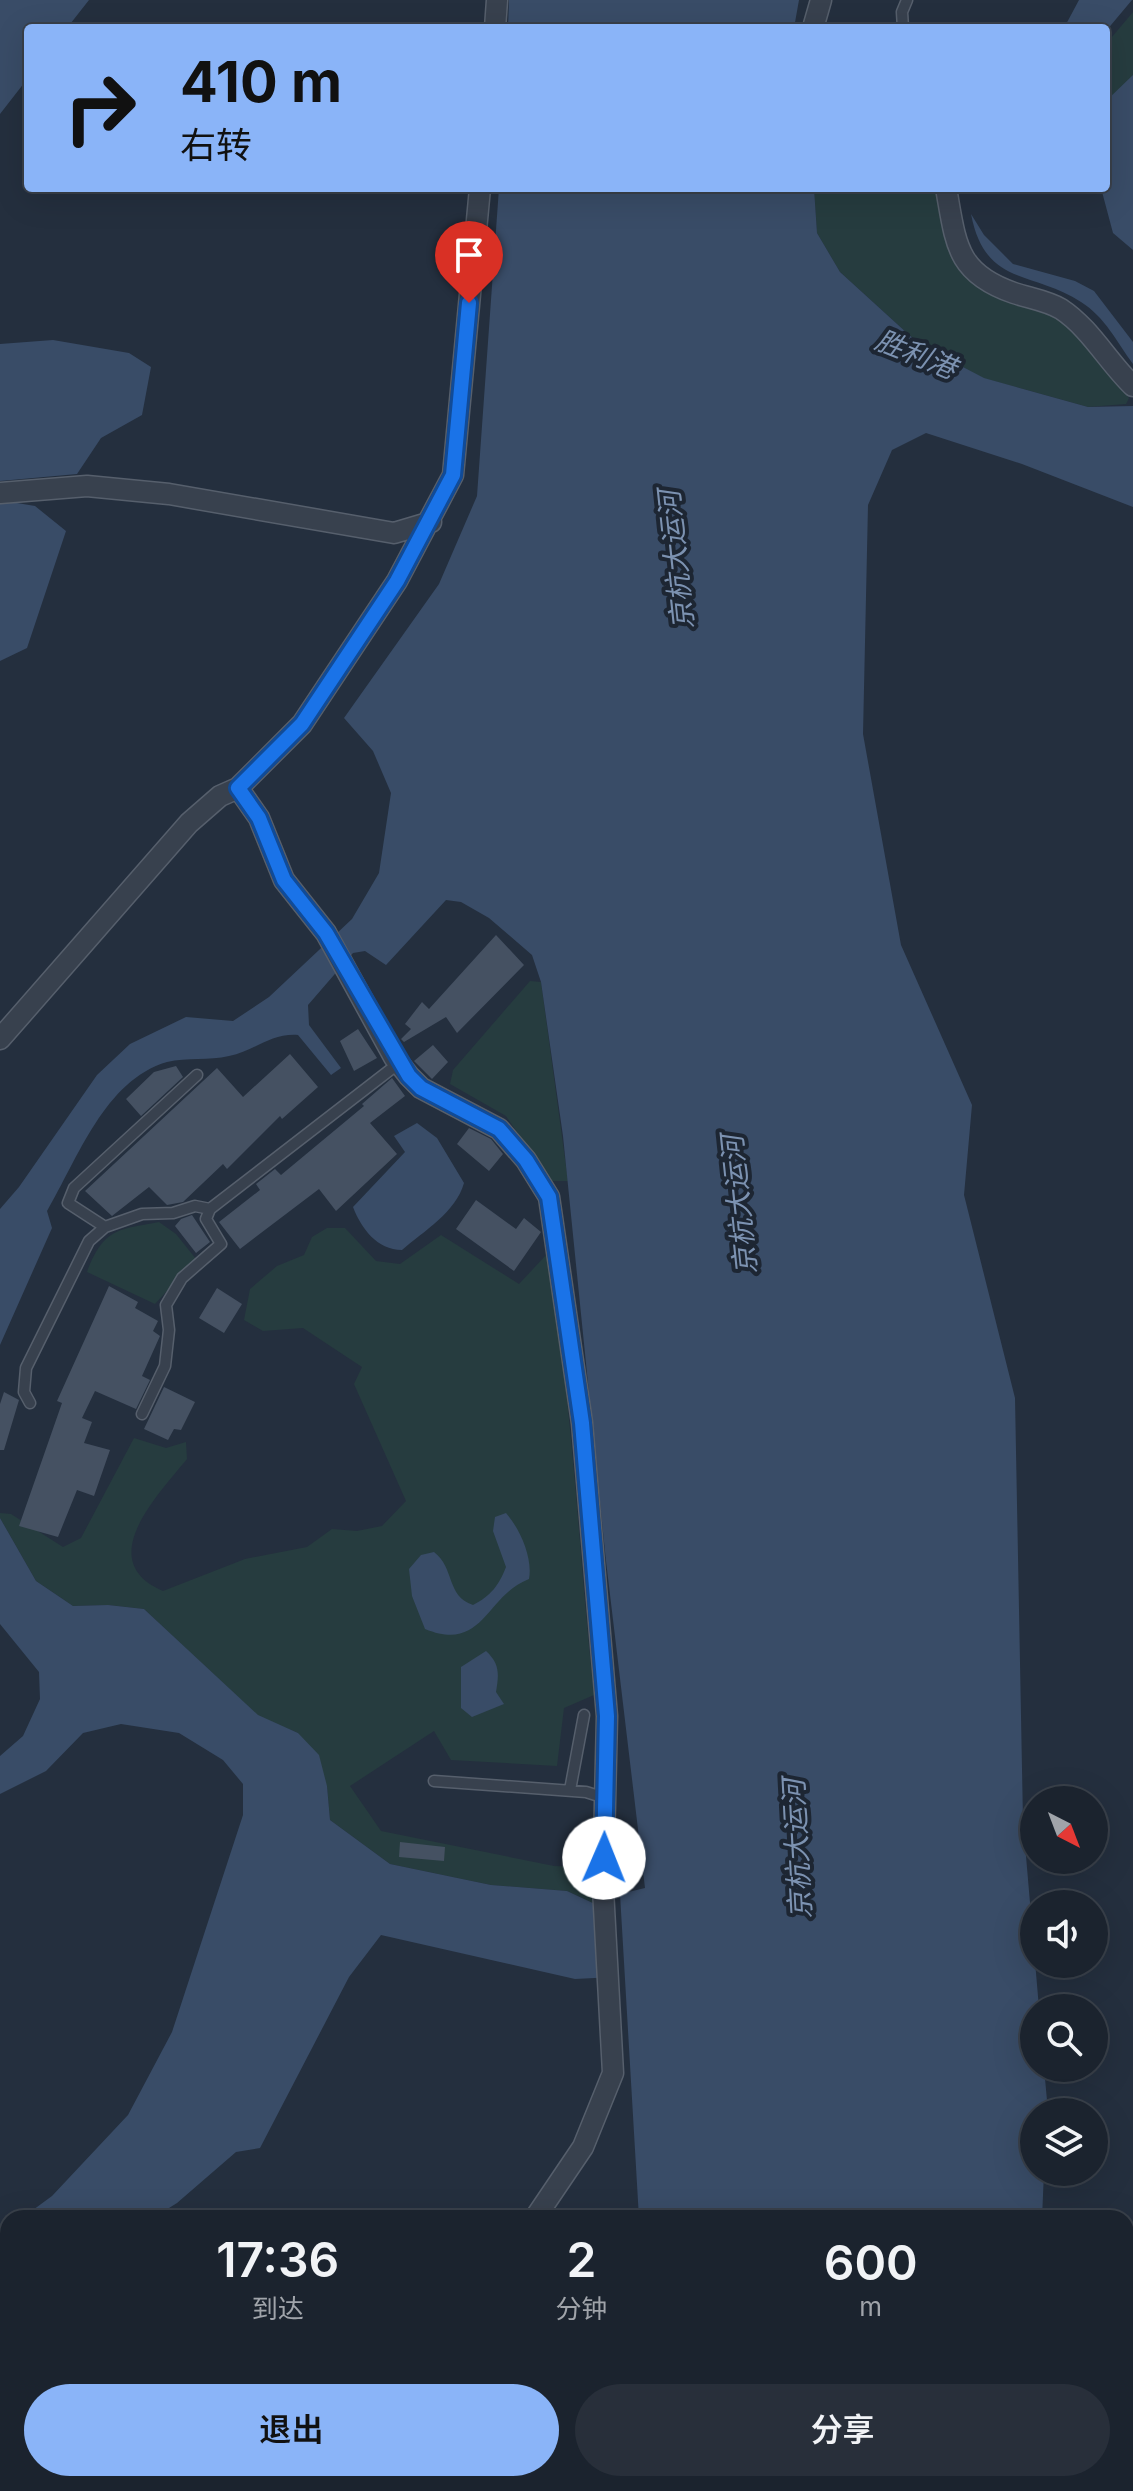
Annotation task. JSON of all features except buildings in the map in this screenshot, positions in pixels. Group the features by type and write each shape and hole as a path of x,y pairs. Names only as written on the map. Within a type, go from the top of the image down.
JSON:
{"street":[{"path":"495,24 497,0"},
{"path":"814,24 821,0"},
{"path":"0,1039 189,823 220,796 238,788 302,724 397,581 431,522 453,475 480,192"},
{"path":"947,192 954,231 969,268 999,288 1059,308 1074,320 1133,386"},
{"path":"0,493 87,486 169,494 394,533 431,522"},
{"path":"238,788 259,818 284,880 326,933 399,1063 421,1088 499,1129 526,1160 549,1197 582,1423 607,1716 603,1889 613,2073 583,2147 540,2210"}],"lane":[{"path":"903,24 902,12 907,0"},
{"path":"142,1414 165,1366 169,1330 166,1305 182,1278 221,1244 206,1219 210,1209 399,1063"},
{"path":"105,1227 68,1203 74,1188 197,1075"},
{"path":"30,1403 24,1392 26,1368 89,1241 119,1219 142,1214 173,1213 195,1206 210,1209"},
{"path":"570,1790 584,1715"},
{"path":"434,1781 570,1790 605,1798"}],"green space":[{"path":"1133,12 1133,91 1110,104 1110,39"},
{"path":"814,192 936,192 945,235 957,265 980,286 1068,325 1129,398 1126,404 1088,407 983,378 919,344 840,272 817,233"},
{"path":"530,981 541,982 568,1181 550,1181 506,1116 450,1084 453,1070"},
{"path":"159,1222 176,1234 196,1259 155,1304 87,1272 106,1239 122,1230"},
{"path":"327,1228 345,1228 376,1261 400,1264 441,1235 519,1284 547,1254 569,1419 594,1695 564,1708 557,1766 451,1760 434,1731 350,1786 381,1831 554,1866 591,1867 610,1911 567,1891 491,1885 390,1864 330,1820 327,1786 298,1733 258,1716 144,1609 108,1605 73,1606 36,1581 0,1518 0,1513 11,1514 63,1547 81,1538 134,1438 166,1448 186,1442 187,1459 148,1509 132,1546 133,1563 143,1578 163,1591 245,1559 307,1547 332,1529 357,1531 382,1526 406,1501 354,1384 362,1367 303,1328 263,1331 244,1320 250,1289 277,1266 304,1255 312,1237"}],"water":[{"path":"0,0 89,0 70,24 24,24 24,83 0,114"},
{"path":"509,0 799,0 795,24 508,24"},
{"path":"1079,0 1132,0 1110,26 1066,24"},
{"path":"1133,75 1133,250 1113,233 1102,192 1110,192 1110,97"},
{"path":"499,192 814,192 817,233 840,272 919,344 984,378 1088,407 1133,406 1133,507 1022,464 926,433 892,450 868,505 863,734 901,945 972,1105 964,1195 1015,1398 1022,1786 1020,1874 1028,1874 1029,1890 1020,1890 1020,1978 1036,1978 1038,1994 1020,1994 1020,2082 1045,2082 1047,2098 1020,2098 1020,2186 1043,2186 1042,2210 639,2210 620,1894 645,1888 606,1561 563,1136 541,982 532,955 489,918 461,902 446,900 386,965 365,951 353,953 308,1005 309,1025 341,1068 331,1075 298,1035 288,1035 229,1056 167,1062 145,1071 126,1085 95,1123 47,1211 52,1228 0,1345 0,1209 19,1187 97,1075 130,1044 186,1017 233,1021 269,997 352,919 379,873 391,793 373,751 344,718 439,584 477,496"},
{"path":"971,214 984,235 1013,264 1075,281 1094,291 1133,342 1133,364 1110,330 1089,308 1063,292 1013,273 987,254"},
{"path":"53,340 129,353 151,367 142,415 101,438 77,474 0,481 0,344"},
{"path":"0,503 35,506 66,531 27,648 0,661"},
{"path":"417,1123 437,1138 464,1183 454,1203 438,1220 402,1250 393,1249 371,1236 353,1207 405,1152 394,1136"},
{"path":"506,1513 524,1544 529,1562 529,1579 514,1587 483,1619 460,1634 425,1629 412,1596 409,1569 421,1555 434,1552 445,1566 458,1595 473,1605 479,1602 494,1589 506,1567 493,1531 495,1517"},
{"path":"0,1518 36,1581 73,1606 108,1605 144,1609 258,1715 298,1733 319,1755 327,1786 330,1820 390,1864 491,1885 567,1891 610,1911 614,1977 575,1979 381,1935 349,1977 260,2148 236,2152 166,2210 33,2210 52,2196 128,2115 172,2032 243,1815 243,1784 223,1760 179,1733 121,1724 83,1733 46,1771 0,1794 0,1756 23,1736 40,1699 39,1672 0,1624"},
{"path":"486,1651 496,1665 496,1692 504,1704 472,1717 461,1708 461,1667"}],"route":[{"path":"469,303 453,475 431,522 397,581 302,724 238,788 259,818 284,880 326,933 394,1057 421,1088 499,1129 526,1160 549,1197 582,1423 607,1716 604,1858"}],"water label":[{"name":"胜利港","path":"916,354"},
{"name":"京杭大运河","path":"676,560"},
{"name":"京杭大运河","path":"739,1205"},
{"name":"京杭大运河","path":"797,1849"}]}
